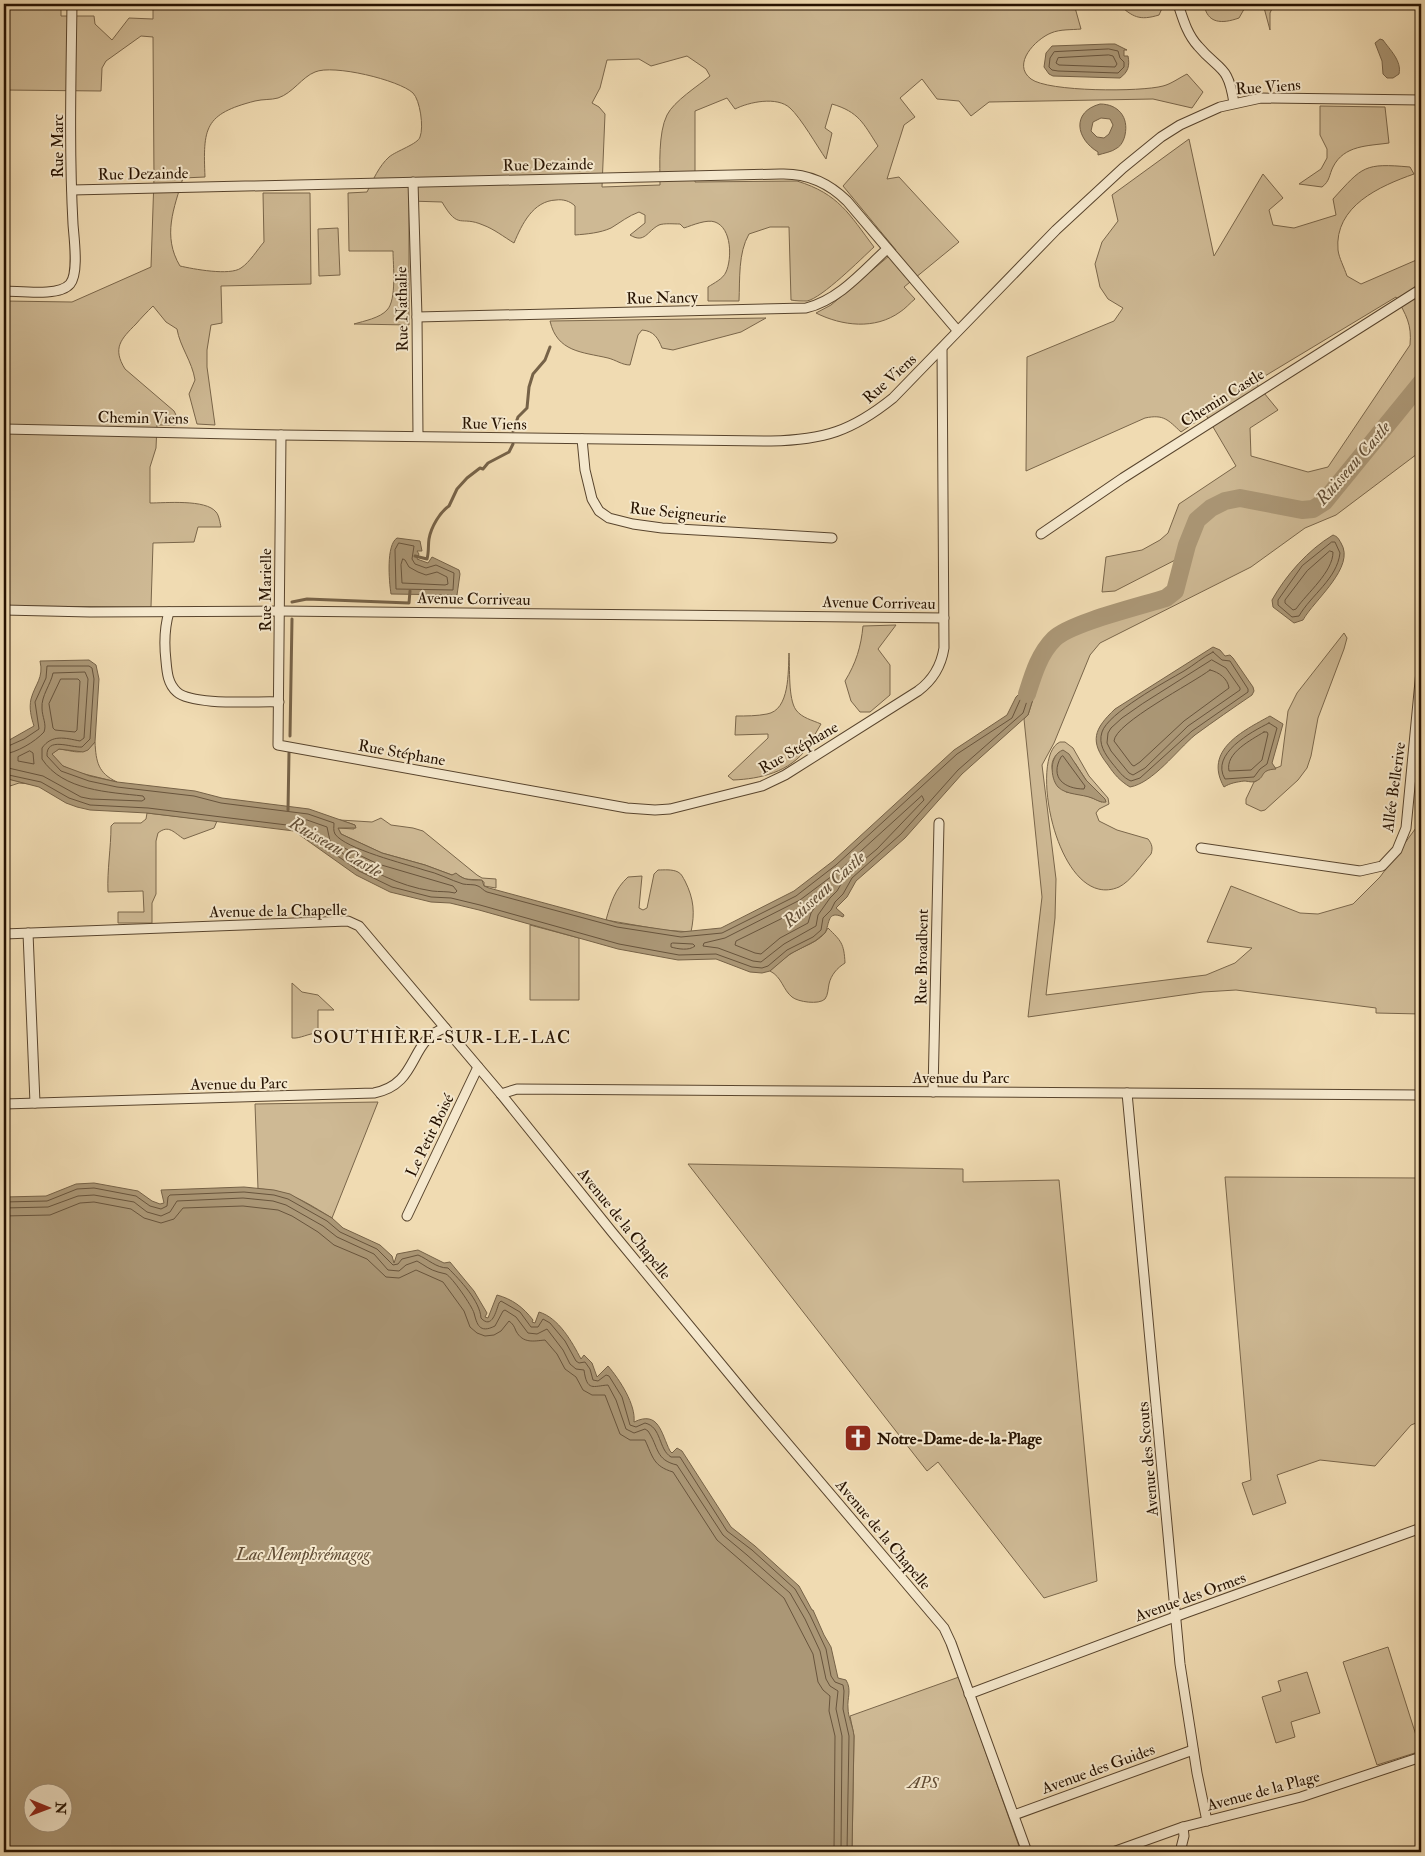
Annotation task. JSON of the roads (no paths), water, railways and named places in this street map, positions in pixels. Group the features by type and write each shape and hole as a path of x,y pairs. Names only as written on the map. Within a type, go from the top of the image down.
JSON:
{"street":[{"name":"Rue Marc","path":"4,291 50,292 63,289 73,281 75,264 72,190 72,4"},
{"path":"1178,4 1184,22 1194,40 1226,73 1234,103"},
{"name":"Rue Viens","path":"281,435 771,441 810,439 828,435 845,430 880,408 902,389 1030,255 1123,168 1161,137 1180,125 1206,112 1234,103 1275,98 1421,100"},
{"name":"Rue Dezainde","path":"72,190 799,174 817,180 840,194 957,330"},
{"name":"Rue Nathalie","path":"413,182 418,436"},
{"name":"Rue Nancy","path":"417,318 799,309 821,304 834,296 888,249"},
{"name":"Chemin Castle","path":"1041,534 1132,472 1421,289"},
{"name":"Rue Stéphane","path":"278,745 627,808 655,810 670,809 750,789 785,775 918,691 933,677 942,659 944,618 942,348"},
{"name":"Chemin Viens","path":"4,429 281,435"},
{"name":"Rue Marielle","path":"278,745 280,702 281,435"},
{"name":"Rue Seigneurie","path":"582,439 585,470 592,499 599,511 609,518 662,528 832,538"},
{"name":"Avenue Corriveau","path":"4,610 170,612 280,610 944,618"},
{"path":"170,612 164,639 167,673 169,681 178,693 185,697 200,700 280,702"},
{"name":"Allée Bellerive","path":"1201,848 1360,871 1382,866 1397,850 1406,828 1421,671"},
{"name":"Rue Broadbent","path":"934,1092 938,822"},
{"name":"Avenue de la Chapelle","path":"4,934 351,921 362,929 501,1094 711,1352 940,1624 949,1638 1027,1852"},
{"path":"28,933 35,1103"},
{"name":"Avenue du Parc","path":"4,1104 374,1093 388,1089 398,1083 410,1068 424,1042 433,1033 445,1028"},
{"name":"Le Petit Boisé","path":"407,1216 478,1067"},
{"name":"Avenue du Parc","path":"501,1094 517,1089 1421,1095"},
{"name":"Avenue des Scouts","path":"1127,1094 1180,1664 1193,1750 1207,1821"},
{"name":"Avenue des Ormes","path":"969,1694 1421,1528"},
{"name":"Avenue des Guides","path":"1014,1815 1193,1750"},
{"name":"Avenue de la Plage","path":"1113,1852 1183,1827 1309,1795 1421,1757"},
{"path":"1180,1852 1184,1836 1183,1827"}],"water":[{"path":"1380,39 1383,40 1392,52 1399,65 1399,74 1393,78 1387,78 1383,74 1382,61 1375,43"},
{"path":"1115,44 1127,50 1124,50 1124,56 1128,56 1127,71 1120,78 1053,76 1044,67 1046,53 1052,46"},
{"path":"1100,104 1112,106 1124,117 1126,128 1125,137 1118,147 1098,155 1098,152 1091,147 1081,133 1081,119 1084,113","holes":["1101,118 1110,119 1113,125 1109,134 1104,138 1097,137 1091,131 1093,122"]},
{"path":"1333,535 1341,543 1344,552 1343,562 1332,583 1303,620 1294,623 1273,607 1272,600 1298,564"},
{"path":"397,538 420,541 422,551 417,551 419,554 417,559 428,563 432,557 459,570 457,595 391,594 390,555 391,548"},
{"path":"1213,647 1220,650 1225,656 1230,655 1233,658 1253,687 1252,695 1195,735 1156,773 1139,784 1130,787 1118,777 1098,749 1096,736 1102,723 1115,709"},
{"path":"89,660 96,665 99,679 95,742 88,750 83,752 59,749 52,754 63,766 90,776 117,782 195,791 222,798 309,809 355,825 356,828 338,828 341,834 382,853 452,875 456,873 465,879 482,880 484,886 489,888 618,923 681,932 721,928 794,891 833,861 954,750 1007,715 1016,697 1022,691 1026,675 1034,673 1039,680 1028,715 962,774 905,838 856,881 847,897 836,908 844,915 843,917 838,915 832,916 825,933 815,941 790,954 770,971 762,973 750,972 716,959 678,960 618,949 479,910 450,903 431,902 390,892 356,875 294,831 147,813 90,810 66,803 39,787 4,778 4,743 34,726 30,702 40,677 40,661"},
{"path":"1270,716 1283,724 1272,763 1276,769 1265,772 1254,782 1244,781 1224,787 1219,774 1219,762 1222,752 1238,735"},
{"path":"1063,750 1069,754 1086,780 1106,802 1070,793 1058,787 1053,778 1052,767 1055,757"},
{"name":"Lac Memphrémagog","path":"94,1183 138,1191 160,1204 164,1203 161,1190 244,1187 274,1190 290,1194 332,1218 343,1228 380,1245 392,1256 394,1263 397,1254 418,1250 444,1263 450,1262 474,1291 487,1313 485,1317 488,1318 497,1295 521,1307 533,1320 532,1322 535,1323 539,1312 553,1319 564,1331 581,1359 584,1355 592,1363 597,1377 608,1366 622,1385 630,1401 634,1422 649,1419 658,1425 670,1451 672,1453 677,1448 682,1451 731,1527 799,1586 813,1610 831,1647 838,1678 846,1680 849,1687 848,1711 854,1736 852,1852 4,1852 4,1197 46,1196 76,1184"}],"waterway":[{"path":"513,431 518,417 527,408 529,387 533,374 545,360 550,347"},
{"name":"Ruisseau Castle","path":"1027,694 1044,651 1062,633 1090,621 1166,598 1175,591 1187,545 1197,520 1211,508 1225,501 1240,498 1302,510 1313,509 1324,502 1421,383"},
{"path":"415,556 427,559 429,539 434,525 439,516 449,506 457,489 480,468 483,469 488,463 509,452 513,444"},
{"path":"292,602 307,599 409,603 410,591"},
{"path":"290,736 292,619"},
{"path":"288,810 289,753"}],"place":[{"name":"Notre-Dame-de-la-Plage","path":"858,1438"}],"district":[{"name":"SOUTHIÈRE-SUR-LE-LAC","path":"442,1037"}],"park label":[{"name":"APS","path":"923,1782"}]}
